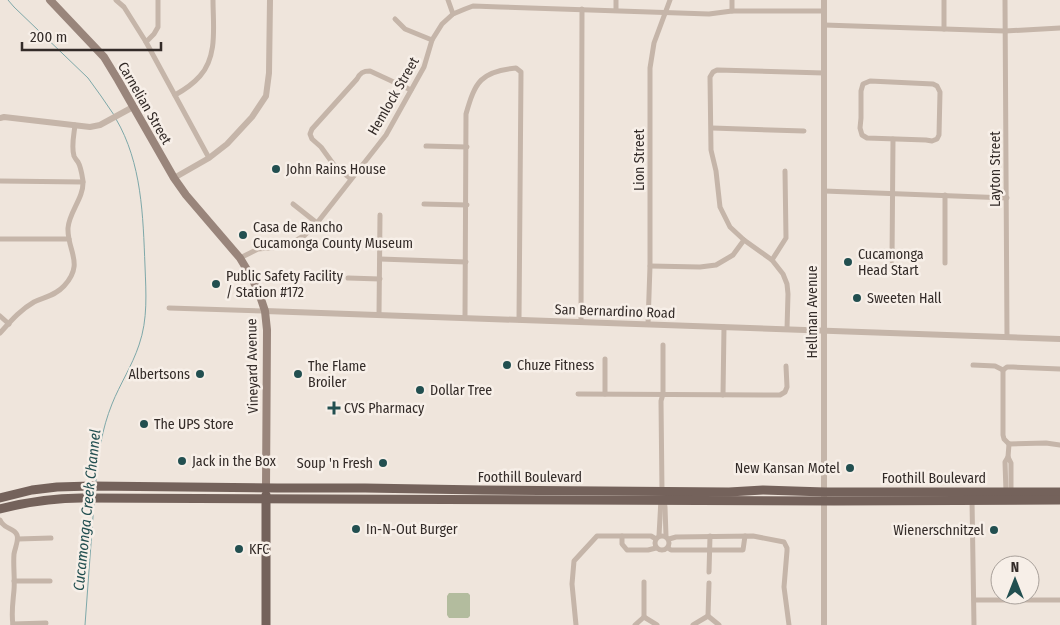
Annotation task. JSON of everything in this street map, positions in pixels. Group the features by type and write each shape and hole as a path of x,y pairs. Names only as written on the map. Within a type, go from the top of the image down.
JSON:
{"main road":[{"name":"Carnelian Street","path":"50,0 104,57 174,178"},
{"name":"Vineyard Avenue","path":"174,178 186,195 240,258 252,278 265,311 268,349 266,364 266,625"},
{"name":"Foothill Boulevard","path":"0,498 32,490 91,486 482,490 662,497"},
{"name":"Foothill Boulevard","path":"0,509 58,498 662,497 1060,492"},
{"name":"Foothill Boulevard","path":"825,496 1060,500"}],"street":[{"path":"116,0 124,7 146,42 209,158"},
{"path":"146,42 158,27 158,0"},
{"path":"175,95 190,86 201,76 209,63 213,46 214,0"},
{"path":"174,178 209,158 227,144 252,117 266,96 269,73 270,0"},
{"path":"448,0 453,14"},
{"path":"500,0 500,7"},
{"path":"558,0 558,8"},
{"path":"616,0 616,10"},
{"name":"Lion Street","path":"648,324 650,266 650,68 654,43 670,0"},
{"path":"732,0 732,11"},
{"name":"Hellman Avenue","path":"824,0 824,625"},
{"path":"944,0 944,29"},
{"name":"Layton Street","path":"1005,0 1007,337"},
{"name":"Hemlock Street","path":"240,258 258,249 280,247 292,243 305,235 317,223 386,135 424,67 432,40 442,24 453,14 464,8 473,6 558,8 709,14 732,11 824,11"},
{"path":"581,322 582,9"},
{"path":"394,19 405,29 432,40"},
{"path":"824,25 1005,31 1060,28"},
{"path":"465,318 466,114 475,88 484,77 495,71 516,68 521,72 519,320"},
{"path":"787,329 788,294 783,274 772,260 744,240 730,227 720,207 716,171 711,150 710,77 717,70 824,73"},
{"path":"351,179 334,166 321,146 312,139 310,134 312,129 360,73 365,71 370,71 411,90"},
{"path":"870,81 933,84 937,86 940,92 940,135 937,140 893,139 867,138 862,135 860,128 861,91 863,84 870,81"},
{"path":"0,118 90,127 100,125 133,107"},
{"path":"0,334 22,310 34,302 57,293 71,276 75,264 68,228 83,182 73,147 75,125"},
{"path":"712,128 804,131"},
{"path":"892,261 893,139"},
{"path":"426,146 467,147"},
{"path":"772,260 786,238 785,171"},
{"path":"0,181 83,182"},
{"path":"824,191 1007,198"},
{"path":"944,195 945,263"},
{"path":"293,204 317,223"},
{"path":"424,204 466,205"},
{"path":"379,315 380,215"},
{"path":"0,239 69,239"},
{"path":"650,266 700,267 716,265 734,255 744,240"},
{"path":"380,260 466,262"},
{"path":"348,278 380,280"},
{"name":"San Bernardino Road","path":"169,308 1060,339"},
{"path":"0,316 9,324"},
{"path":"723,395 724,327"},
{"path":"656,548 655,543 658,538 662,497 661,401 663,394 663,345"},
{"path":"605,359 605,394"},
{"path":"973,365 996,366 1003,370"},
{"path":"578,394 780,395 785,392 786,366"},
{"path":"1003,370 1007,367 1060,369"},
{"path":"1003,370 1004,439 1009,444 1060,445"},
{"path":"1008,492 1008,471 1011,463 1008,457 1009,444"},
{"path":"662,497 665,507 667,538 670,544 668,548"},
{"path":"972,500 974,625"},
{"path":"0,520 4,526 15,532 18,536 14,553 13,625 46,623"},
{"path":"576,625 572,584 574,562 597,536 651,536 667,538 745,536 785,543 787,551 784,587 789,625"},
{"path":"622,536 622,544 627,550 656,548 662,550 668,548 671,550 743,550 745,536"},
{"path":"709,572 710,536"},
{"path":"18,539 51,538"},
{"path":"14,580 50,581"},
{"path":"635,625 644,617 644,582"},
{"path":"709,583 708,616 718,625"},
{"path":"974,600 1060,600"},
{"path":"693,625 708,616"},
{"path":"644,617 657,625"}],"green space":[{"path":"449,593 468,593 470,595 470,616 468,618 449,618 447,615 447,596"}],"waterway":[{"name":"Cucamonga Creek Channel","path":"8,0 88,78 114,115"},
{"name":"Cucamonga Creek Channel","path":"96,481 103,432 115,397 139,345 146,306 140,190 125,136 116,119"},
{"name":"Cucamonga Creek Channel","path":"85,625 94,503"}],"place":[{"name":"John Rains House","path":"276,169"},
{"name":"Casa de Rancho Cucamonga County Museum","path":"243,235"},
{"name":"Cucamonga Head Start","path":"848,262"},
{"name":"Public Safety Facility / Station #172","path":"216,284"},
{"name":"Sweeten Hall","path":"857,298"},
{"name":"Chuze Fitness","path":"507,365"},
{"name":"Albertsons","path":"200,374"},
{"name":"The Flame Broiler","path":"298,374"},
{"name":"Dollar Tree","path":"420,390"},
{"name":"CVS Pharmacy","path":"334,408"},
{"name":"The UPS Store","path":"144,424"},
{"name":"Jack in the Box","path":"182,461"},
{"name":"Soup 'n Fresh","path":"383,463"},
{"name":"New Kansan Motel","path":"850,468"},
{"name":"In-N-Out Burger","path":"356,529"},
{"name":"Wienerschnitzel","path":"994,530"},
{"name":"KFC","path":"239,549"}]}
